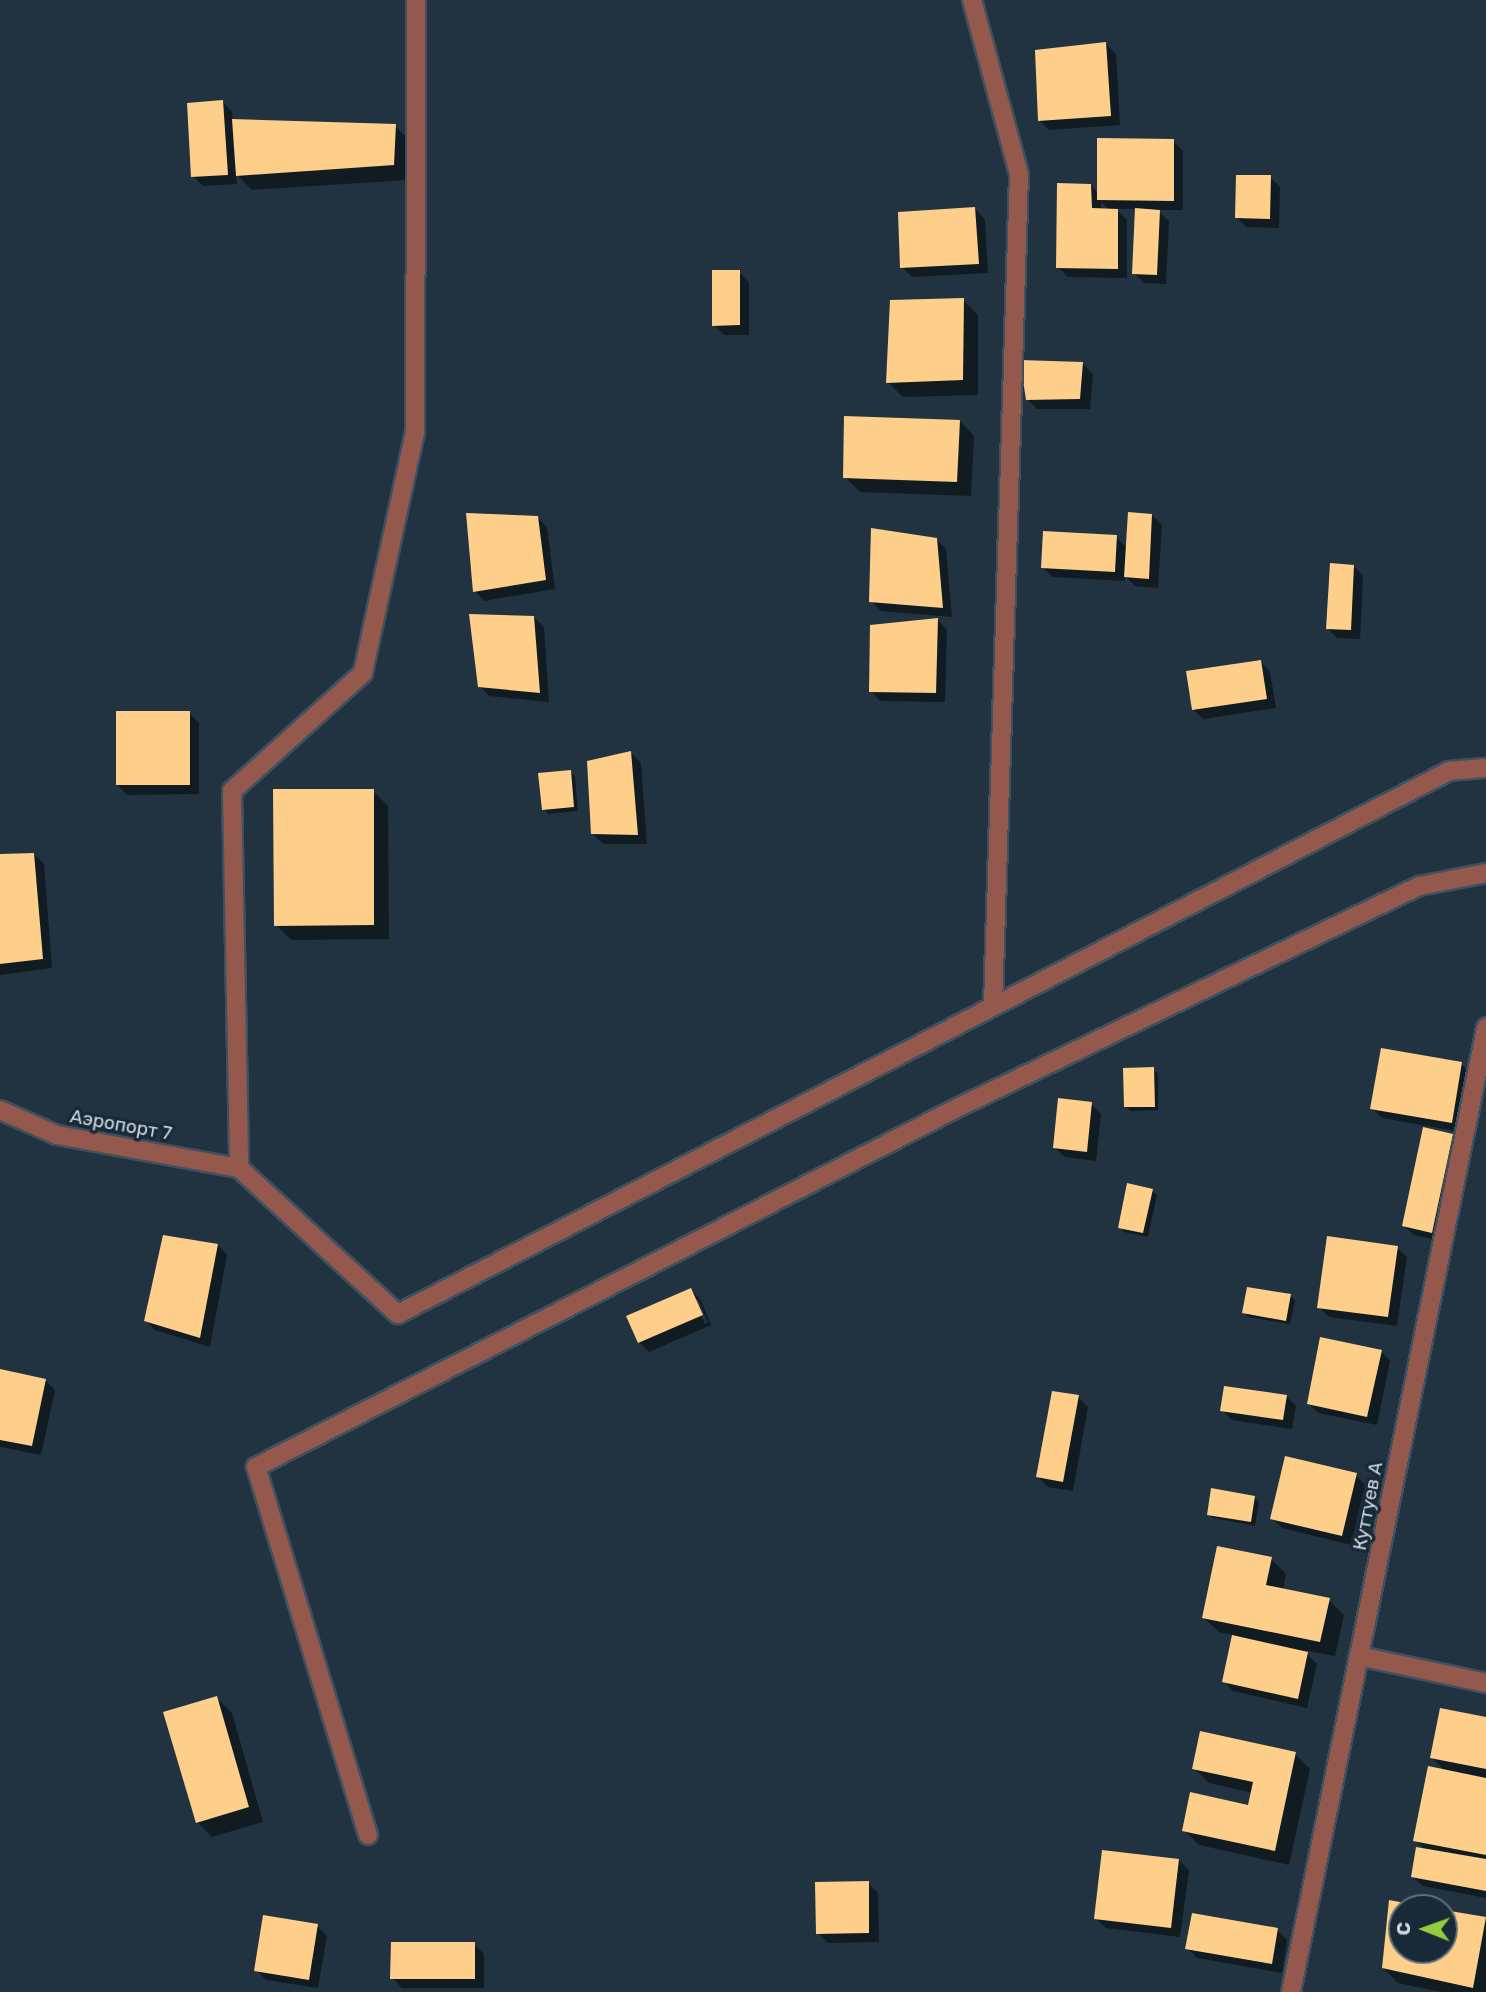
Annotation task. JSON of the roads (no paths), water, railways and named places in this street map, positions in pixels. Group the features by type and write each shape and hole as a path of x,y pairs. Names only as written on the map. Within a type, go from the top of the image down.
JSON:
{"street":[{"path":"415,0 415,432 363,673 232,791 239,1168 398,1314 1449,771 1486,768"},
{"path":"972,0 1019,174 993,1006"},
{"path":"368,1835 256,1467 961,1106 1419,886 1486,873"},
{"name":"Куттуев А","path":"1291,1992 1486,1028"},
{"name":"Аэропорт 7","path":"0,1110 57,1135 239,1168"},
{"path":"1359,1657 1486,1683"}]}
